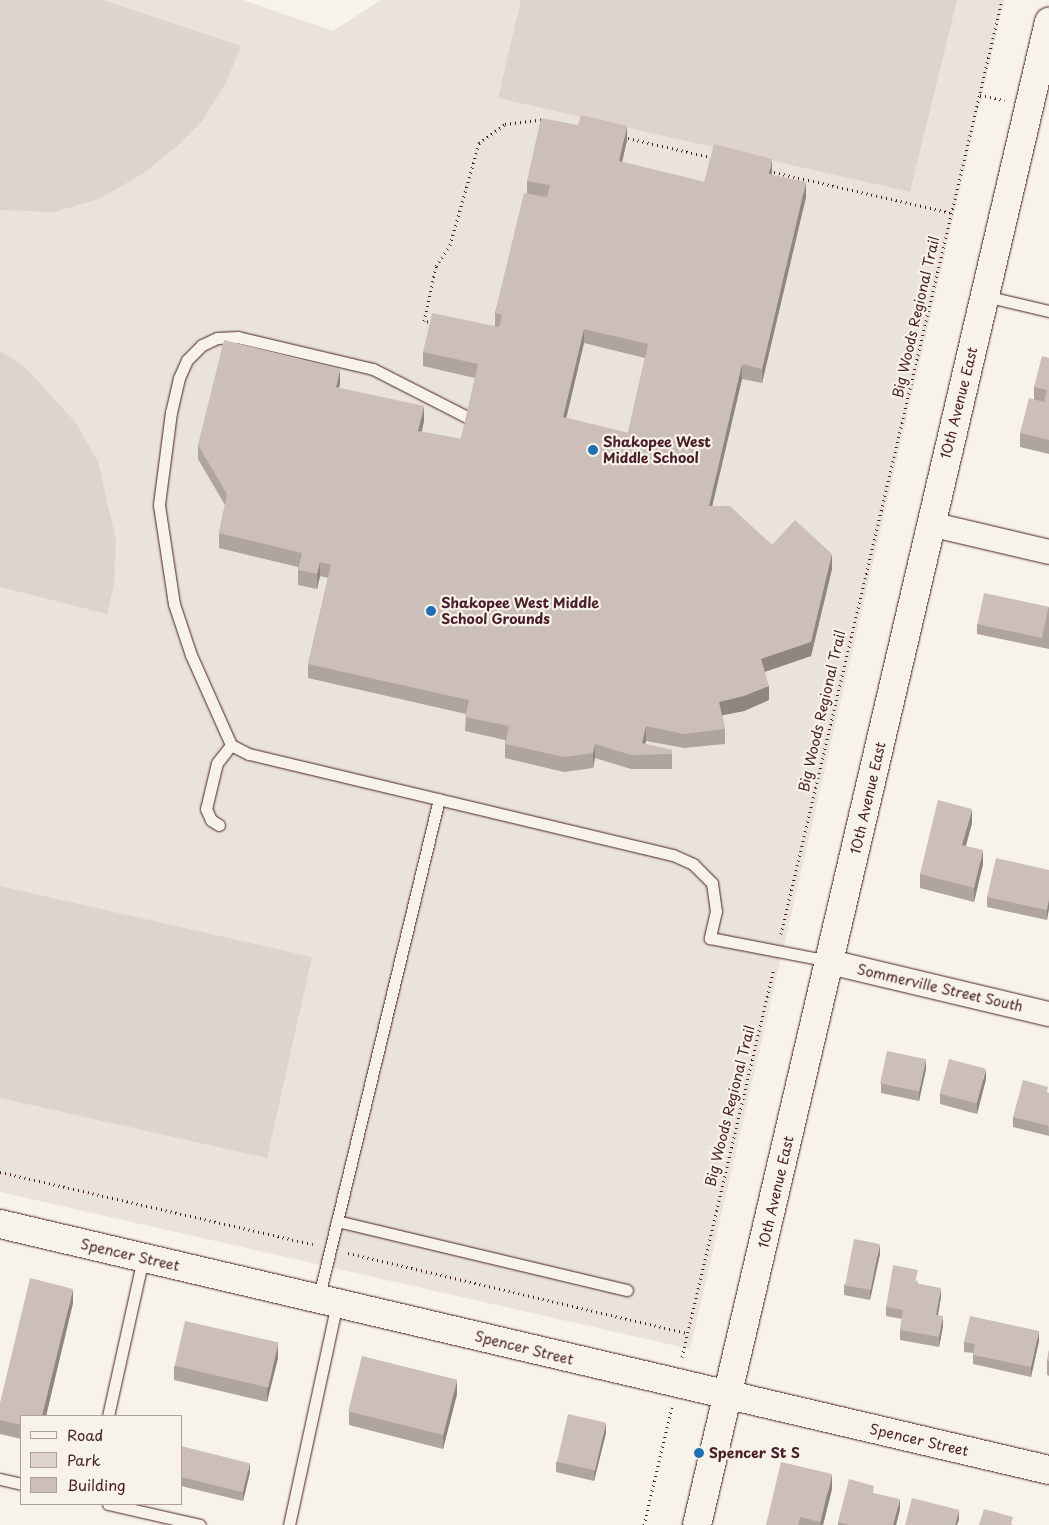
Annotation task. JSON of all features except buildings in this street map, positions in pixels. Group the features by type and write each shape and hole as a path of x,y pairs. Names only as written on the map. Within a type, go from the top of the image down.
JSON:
{"main road":[{"name":"10th Avenue East","path":"697,1525 830,962 930,524 985,296 1043,72 1049,22"},
{"name":"Spencer Street","path":"0,1224 727,1397 1049,1470"}],"street":[{"path":"930,524 1049,552"},
{"name":"Sommerville Street South","path":"830,962 1049,1014"}],"lane":[{"path":"985,296 1049,311"},
{"path":"469,418 373,369 238,337 217,338 202,345 187,360 178,378 162,459 161,522 174,604 191,655 231,745 249,754 673,855 693,864 712,883 716,894 716,911 710,938 830,962"},
{"path":"220,825 211,820 206,809 217,763 231,745"},
{"path":"289,1525 328,1301 337,1221 439,799"},
{"path":"337,1221 628,1290"},
{"path":"108,1415 143,1258"},
{"path":"0,1479 20,1484"},
{"path":"112,1505 200,1525"}],"path":[{"name":"Big Woods Regional Trail","path":"644,1525 686,1333 778,952 1002,0"},
{"path":"443,324 424,321 436,266 450,245 479,143 506,124 548,119"},
{"path":"614,135 724,160"},
{"path":"762,169 952,213"}],"shaded area":[{"name":"Shakopee West Middle School Grounds","path":"0,0 243,0 333,31 381,0 1004,0 690,1349 0,1192"}],"green space":[{"path":"0,0 103,0 241,46 226,83 202,121 174,149 142,174 99,199 54,212 0,210"},
{"path":"521,0 957,0 910,192 498,98"},
{"path":"0,351 24,366 76,423 98,462 116,540 114,584 107,614 0,587"},
{"path":"0,886 312,957 267,1158 0,1098"}],"place":[{"name":"Shakopee West Middle School","path":"593,450"},
{"name":"Shakopee West Middle School Grounds","path":"431,611"},
{"name":"Spencer St S","path":"699,1453"}]}
